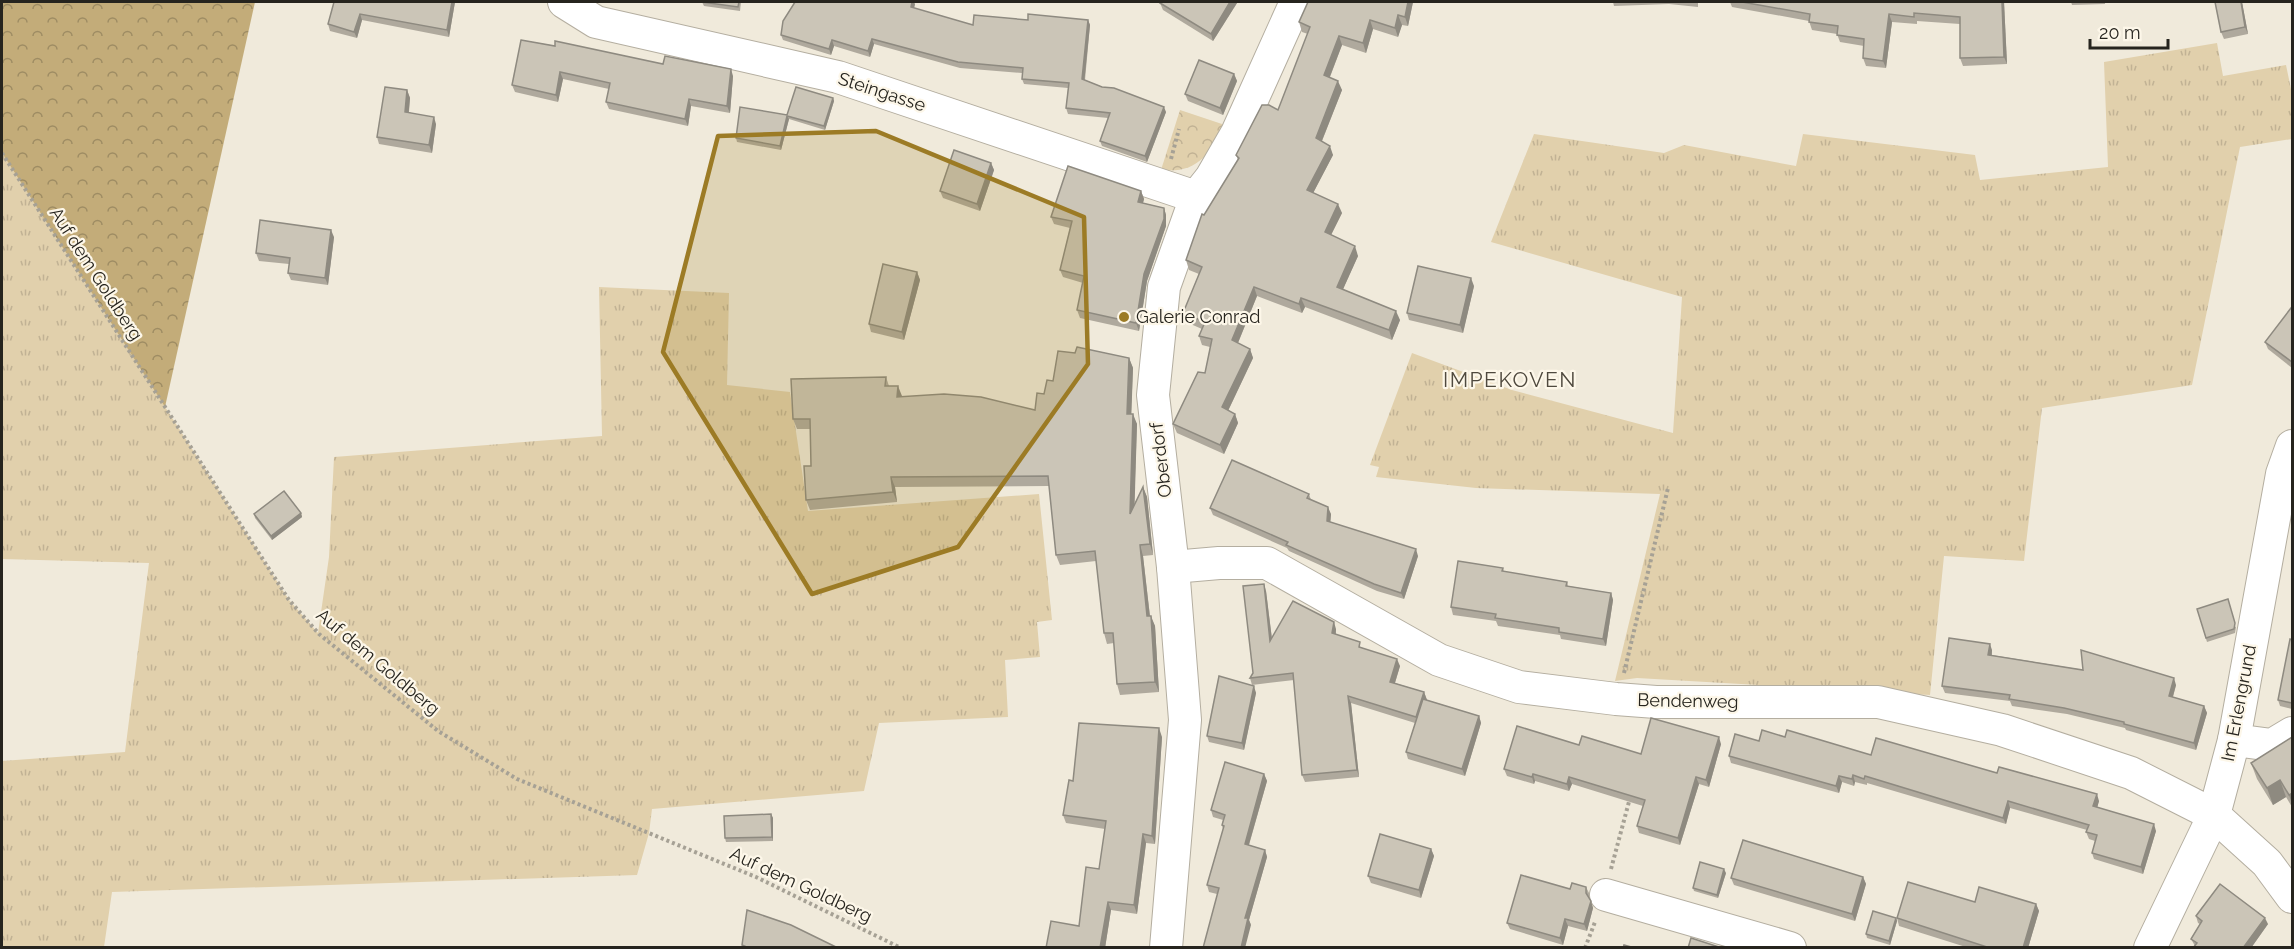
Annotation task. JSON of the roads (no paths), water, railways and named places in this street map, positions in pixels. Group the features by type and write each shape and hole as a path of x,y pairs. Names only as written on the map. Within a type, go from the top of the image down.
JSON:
{"street":[{"name":"Steingasse","path":"564,2 596,22 838,77 1196,197"},
{"name":"Oberdorf","path":"1166,948 1185,720 1173,567 1153,395 1164,287 1196,197 1211,178 1237,133 1296,2"},
{"name":"Im Erlengrund","path":"2151,948 2214,815 2234,741 2282,474 2292,446"},
{"name":"Bendenweg","path":"1173,567 1219,563 1267,563 1439,660 1519,687 1616,699 1667,702 1878,702 2002,730 2120,769 2214,815 2267,863 2292,897"},
{"path":"2234,741 2272,745 2292,733"},
{"path":"1606,895 1790,948"}],"place":[{"name":"Galerie Conrad","path":"1124,317"}],"district":[{"name":"IMPEKOVEN","path":"1510,380"}]}
